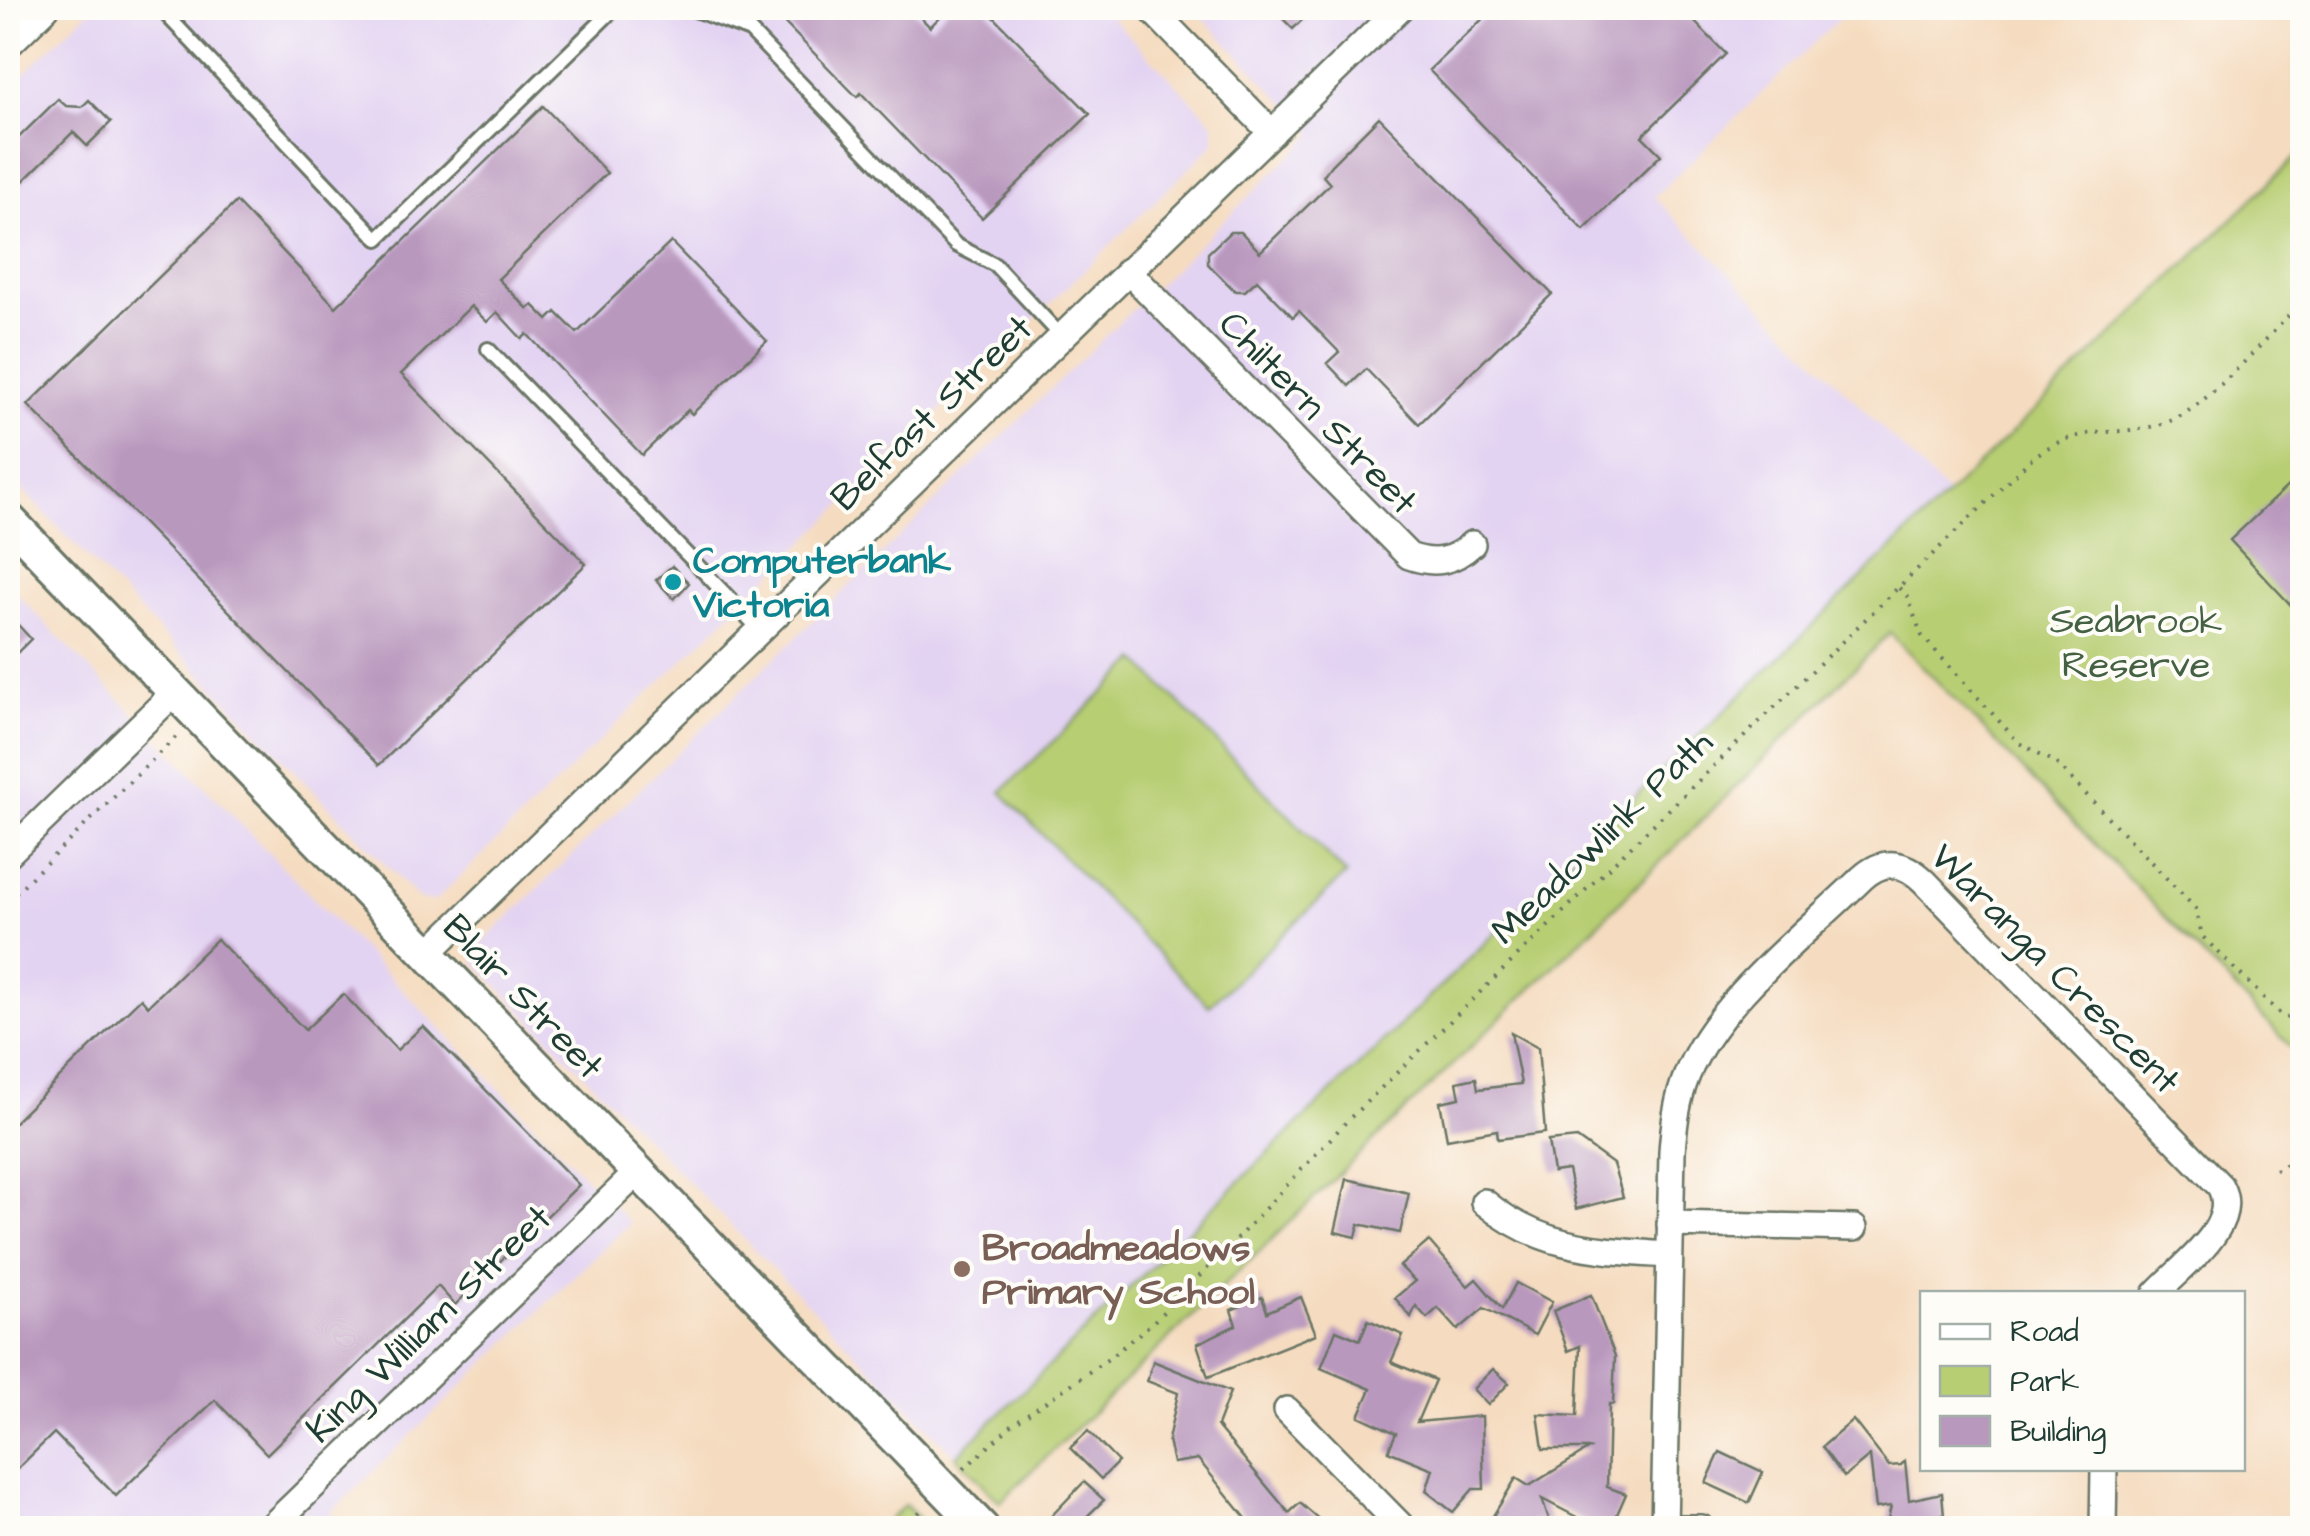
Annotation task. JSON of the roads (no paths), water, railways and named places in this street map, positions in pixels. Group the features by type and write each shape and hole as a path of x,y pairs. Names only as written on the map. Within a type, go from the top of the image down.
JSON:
{"street":[{"path":"8,45 46,8"},
{"path":"1150,8 1272,132"},
{"name":"Belfast Street","path":"427,954 1400,8"},
{"name":"Chiltern Street","path":"1128,271 1410,556 1438,562 1472,544"},
{"name":"Blair Street","path":"8,519 982,1528"},
{"path":"8,854 174,693"},
{"name":"Waranga Crescent","path":"1664,1528 1674,1124 1686,1076 1700,1048 1748,989 1872,870 1890,863 1902,865 1924,881 2220,1186 2227,1203 2221,1224 2159,1291"},
{"name":"King William Street","path":"270,1528 638,1172"},
{"path":"1484,1202 1503,1218 1542,1238 1598,1251 1670,1255"},
{"path":"1670,1224 1854,1228"},
{"path":"1286,1410 1403,1528"},
{"path":"2103,1528 2104,1471"},
{"path":"1664,1528 1702,1528"}],"lane":[{"path":"160,8 378,238 614,8"},
{"path":"690,8 750,31 956,244 995,265 1062,337"},
{"path":"488,349 760,630"}],"place":[{"name":"Computerbank Victoria","path":"673,582"},
{"name":"Broadmeadows Primary School","path":"962,1269"}],"park label":[{"name":"Seabrook Reserve","path":"2136,642"}]}
